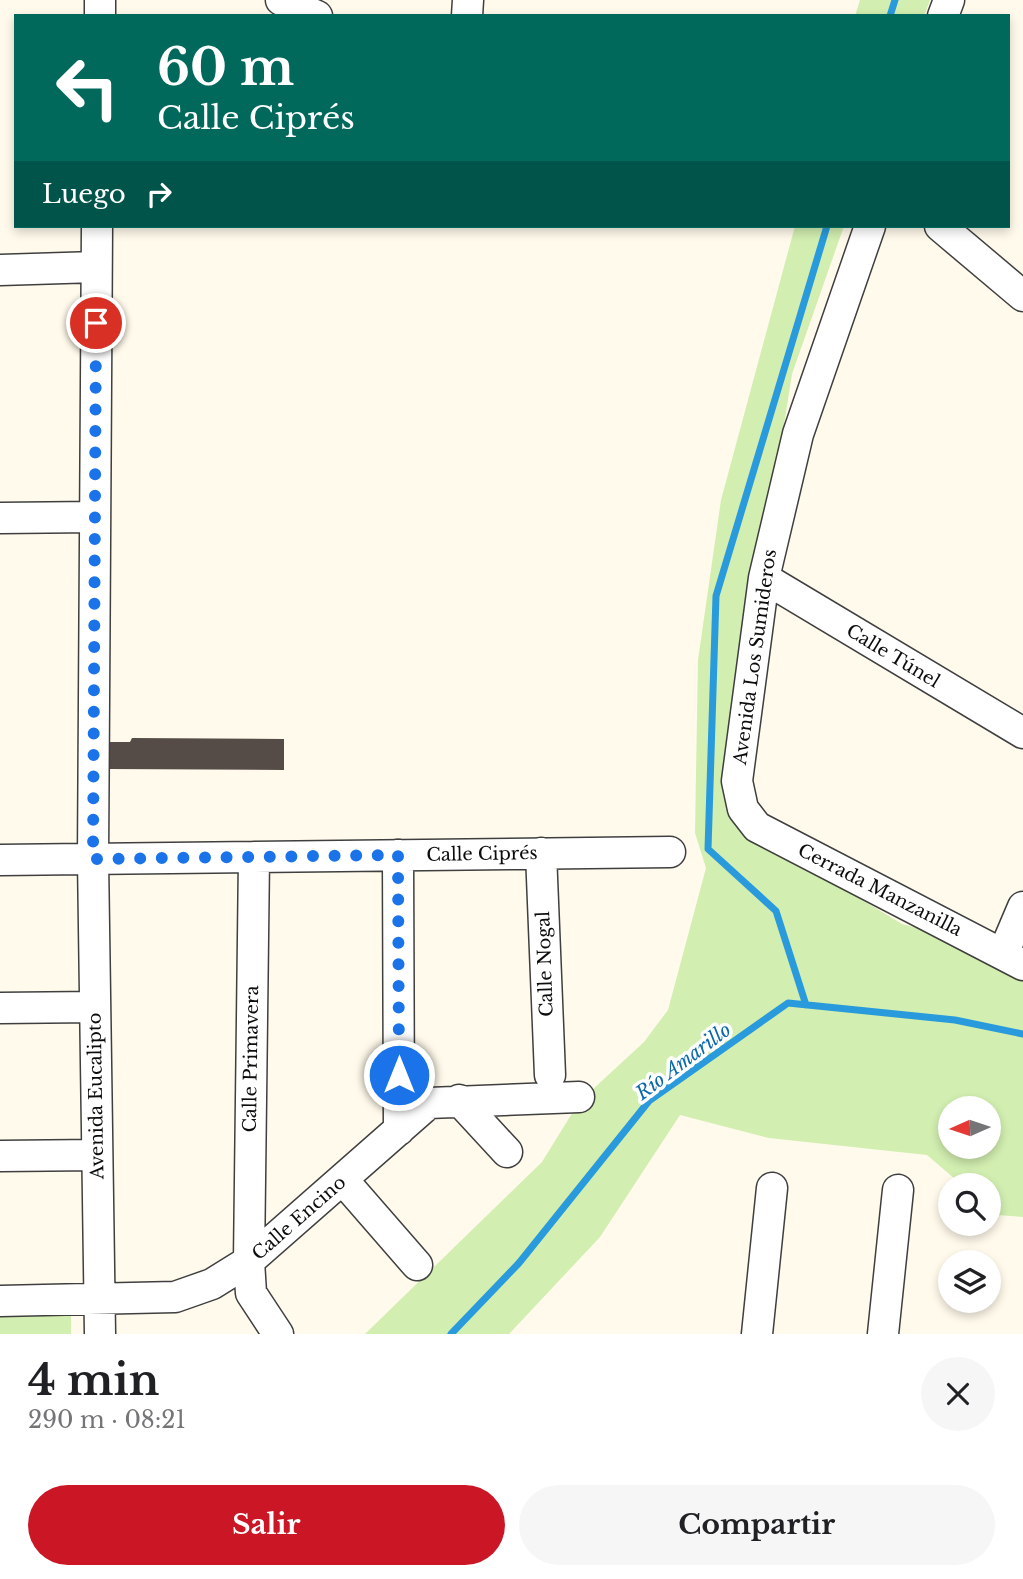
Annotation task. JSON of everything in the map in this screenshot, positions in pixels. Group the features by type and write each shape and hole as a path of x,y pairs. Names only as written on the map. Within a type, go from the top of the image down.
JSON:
{"street":[{"path":"281,0 312,14"},
{"name":"Avenida Eucalipto","path":"97,228 93,859 100,1334"},
{"name":"Avenida Los Sumideros","path":"743,809 737,782 764,578 797,434 869,228"},
{"path":"942,228 1023,296"},
{"path":"0,270 96,267"},
{"path":"0,519 95,517"},
{"name":"Calle Túnel","path":"764,578 1023,733"},
{"name":"Cerrada Manzanilla","path":"743,809 757,827 1013,960"},
{"name":"Calle Ciprés","path":"0,860 670,852"},
{"name":"Calle Nogal","path":"541,853 550,1074"},
{"path":"398,855 399,1130"},
{"name":"Calle Primavera","path":"254,856 249,1261 251,1293 278,1334"},
{"path":"1013,960 1023,907"},
{"path":"0,1008 95,1007"},
{"name":"Calle Encino","path":"0,1301 174,1297 212,1284 249,1261 429,1103 579,1097"},
{"path":"459,1100 507,1152"},
{"path":"0,1156 97,1155"},
{"path":"343,1180 417,1265"},
{"path":"757,1334 772,1188"},
{"path":"883,1334 898,1190"}],"green space":[{"path":"860,0 930,0 925,14 856,14"},
{"path":"794,228 843,228 792,374 743,685 751,833 902,924 1023,955 1023,1217 1001,1215 1001,1173 948,1173 927,1155 769,1138 680,1115 600,1237 509,1334 365,1334 542,1162 579,1102 644,1042 668,1010 706,868 695,833 698,660 721,500"},
{"path":"71,1313 71,1334 0,1334 0,1315"}],"building":[{"path":"132,738 284,739 284,770 109,769 110,742 130,742"}],"waterway":[{"path":"891,14 895,0"},
{"path":"806,1005 776,911 708,849 716,596 826,228"},
{"name":"Río Amarillo","path":"451,1334 519,1263 649,1101 788,1003 955,1020 1023,1034"}],"route":[{"path":"96,323 93,859 398,855 399,1075"}]}
